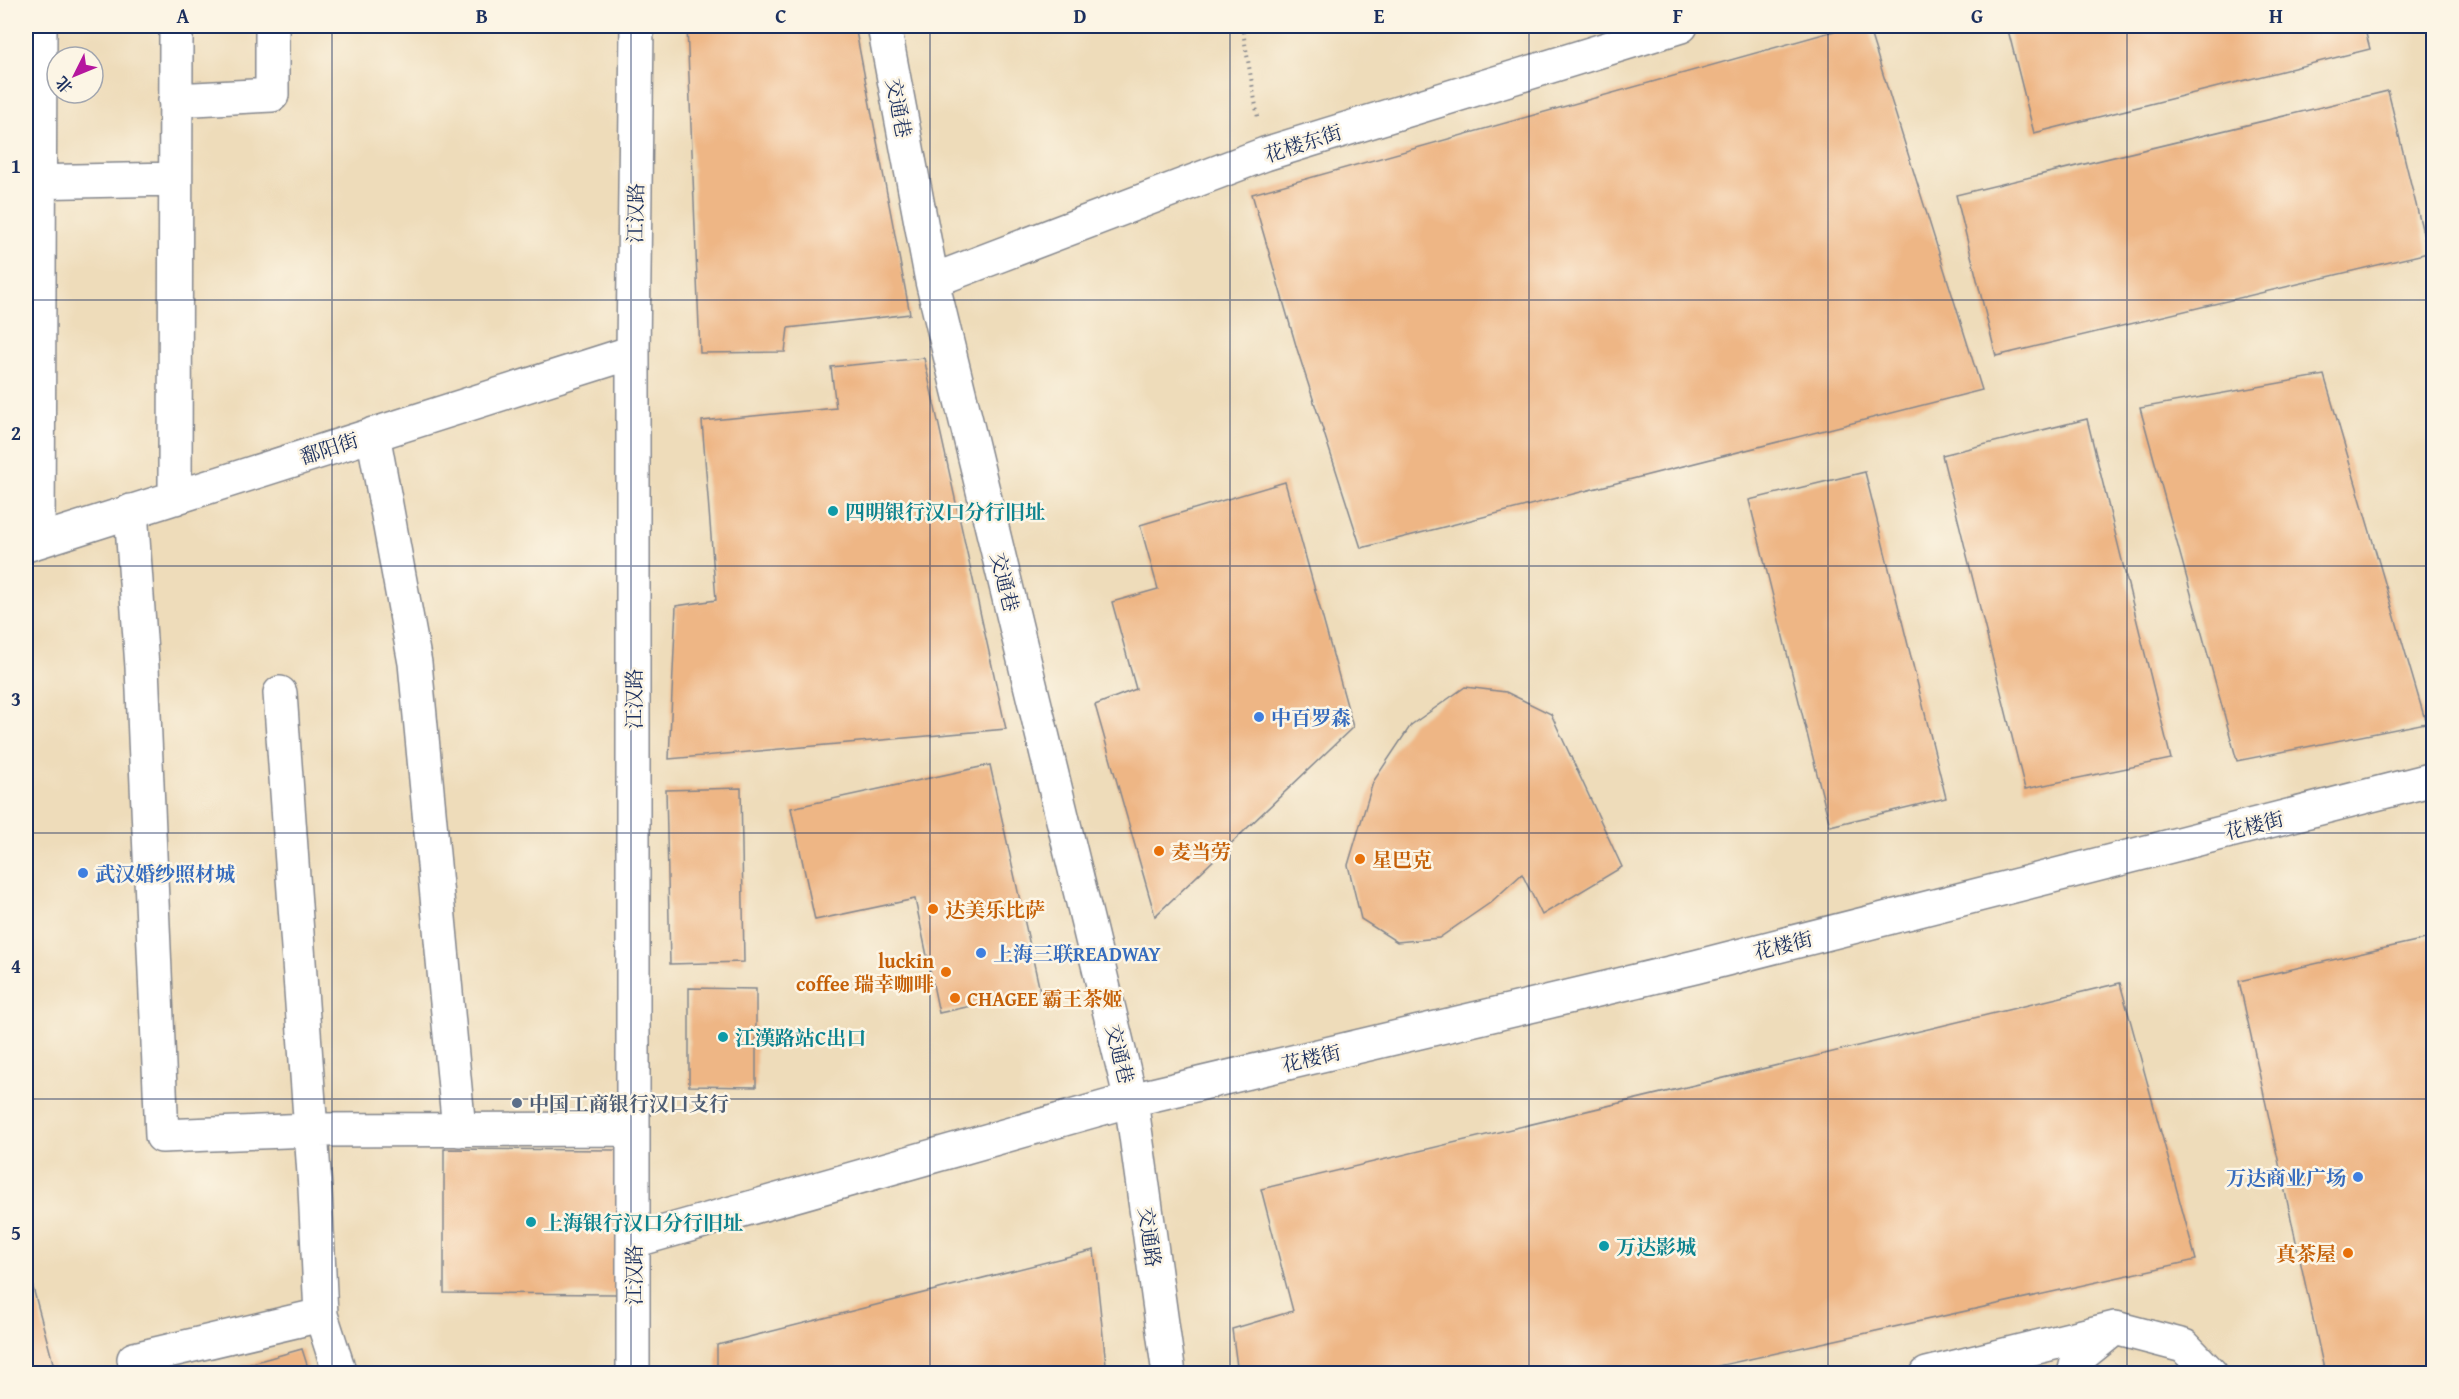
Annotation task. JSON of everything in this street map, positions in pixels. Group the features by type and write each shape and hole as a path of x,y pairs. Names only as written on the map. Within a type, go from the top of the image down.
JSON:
{"street":[{"path":"32,543 32,182 40,26"},
{"path":"175,498 176,26"},
{"path":"176,100 272,95 272,26"},
{"name":"江汉路","path":"633,1374 633,352 637,26"},
{"name":"交通巷","path":"884,26 932,281 1131,1101"},
{"name":"花楼东街","path":"932,281 1264,154 1681,26"},
{"path":"32,182 175,179"},
{"name":"鄱阳街","path":"32,543 633,352"},
{"path":"373,434 415,663 459,1130"},
{"path":"131,511 142,667 162,1136 311,1130 633,1129"},
{"path":"280,693 311,1130 321,1315 340,1374"},
{"name":"花楼街","path":"633,1241 1131,1101 1695,968 2433,779"},
{"name":"交通路","path":"1131,1101 1168,1374"},
{"path":"134,1359 321,1315"},
{"path":"2074,1374 2078,1358 2115,1328"},
{"path":"1927,1374 2115,1328 2184,1346 2211,1374"}],"path":[{"path":"1242,26 1264,154"}],"building":[{"path":"687,26 855,26 910,314 788,328 785,352 700,353"},
{"path":"1852,26 1868,26 1982,390 1361,548 1297,349 1252,194"},
{"path":"2007,26 2364,26 2370,49 2034,133"},
{"path":"2388,91 2428,253 1996,356 1956,195"},
{"name":"四明银行汉口分行旧址","path":"924,358 1006,729 669,759 676,606 716,600 702,421 836,408 831,367"},
{"path":"2324,375 2426,723 2237,761 2140,408"},
{"path":"2087,419 2171,759 2025,789 1942,455"},
{"path":"1865,472 1946,798 1830,826 1749,500"},
{"path":"1285,482 1353,727 1155,916 1095,705 1136,689 1112,602 1158,589 1140,525"},
{"path":"1465,687 1506,692 1551,714 1622,867 1542,915 1522,874 1490,903 1439,938 1397,942 1361,919 1348,865 1373,782 1411,725"},
{"path":"990,765 1040,991 939,1013 915,899 815,920 791,808"},
{"path":"741,788 744,962 670,964 666,790"},
{"name":"万达商业广场","path":"2434,937 2434,1374 2325,1374 2239,981"},
{"path":"2120,983 2196,1260 1682,1374 1238,1374 1232,1329 1293,1311 1261,1189"},
{"name":"江漢路站C出口","path":"689,988 756,989 756,1087 689,1086"},
{"name":"上海银行汉口分行旧址","path":"444,1149 618,1150 617,1294 444,1293"},
{"path":"1094,1250 1107,1374 717,1374 717,1345"},
{"path":"32,1284 56,1374 26,1374 26,1286"},
{"path":"302,1349 310,1374 217,1374 217,1373"}],"place":[{"name":"四明银行汉口分行旧址","path":"833,511"},
{"name":"中百罗森","path":"1259,717"},
{"name":"麦当劳","path":"1159,851"},
{"name":"星巴克","path":"1360,859"},
{"name":"武汉婚纱照材城","path":"83,873"},
{"name":"达美乐比萨","path":"933,909"},
{"name":"上海三联READWAY","path":"981,953"},
{"name":"luckin coffee 瑞幸咖啡","path":"946,972"},
{"name":"CHAGEE 霸王茶姬","path":"955,998"},
{"name":"江漢路站C出口","path":"723,1037"},
{"name":"中国工商银行汉口支行","path":"517,1103"},
{"name":"万达商业广场","path":"2358,1177"},
{"name":"上海银行汉口分行旧址","path":"531,1222"},
{"name":"万达影城","path":"1604,1246"},
{"name":"真茶屋","path":"2348,1253"}]}
